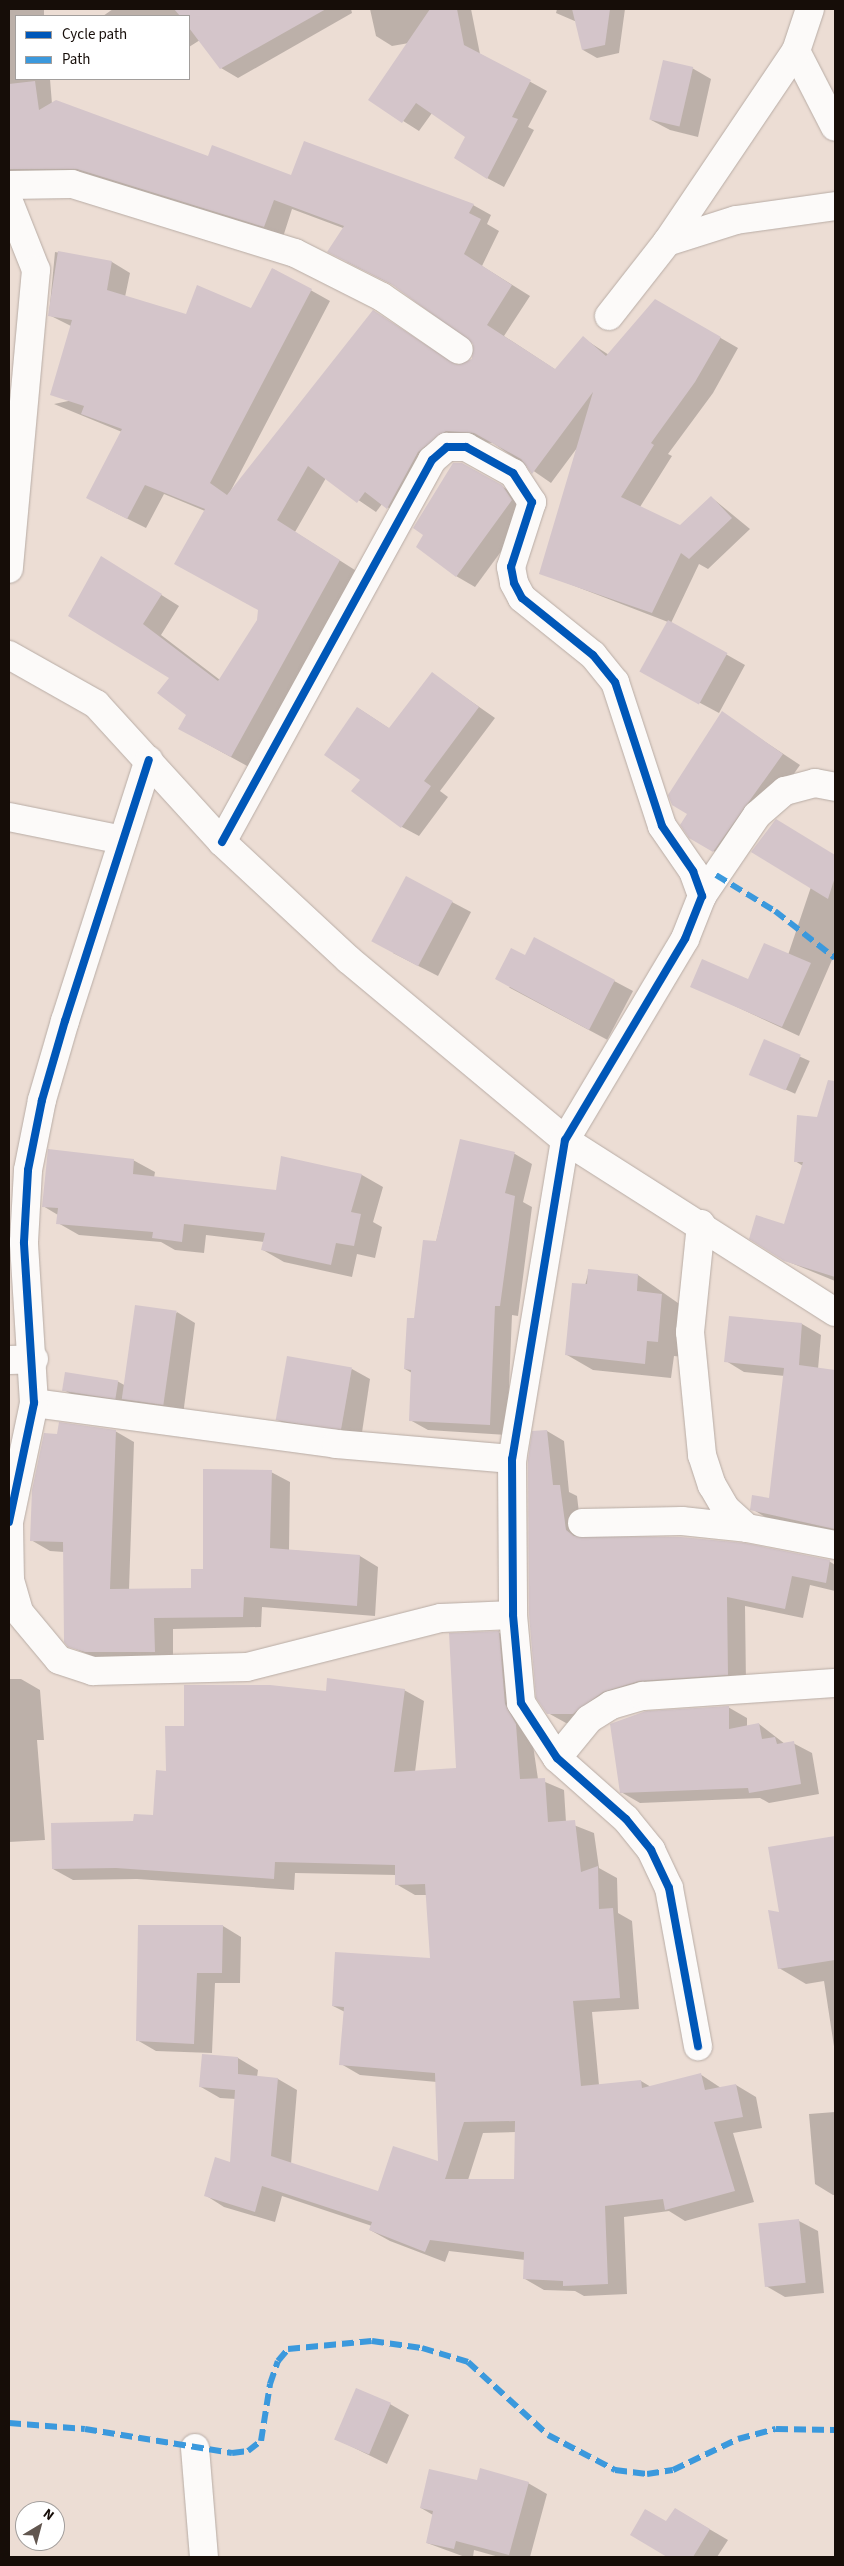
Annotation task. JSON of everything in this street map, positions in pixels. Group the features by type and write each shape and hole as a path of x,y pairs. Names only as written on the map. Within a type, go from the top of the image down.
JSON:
{"street":[{"path":"609,316 666,242 796,51 810,9"},
{"path":"796,51 835,127"},
{"path":"9,184 90,189 294,253 382,297 460,350"},
{"path":"9,202 36,270 9,569"},
{"path":"666,242 736,220 835,206"},
{"path":"222,842 413,489 432,460 447,447 466,447 507,469 526,488 532,502 511,567 514,583 522,598 593,655 615,682 662,826 693,871 702,896"},
{"path":"9,655 96,704 222,842 349,960 565,1140 701,1224 835,1312"},
{"path":"149,760 42,1100 28,1170 24,1242 22,1360 34,1403 9,1524 10,1580 18,1612 59,1660 93,1671 247,1667 441,1618 513,1614"},
{"path":"698,2046 669,1888 654,1857 626,1819 557,1758 521,1704 513,1614 512,1459 565,1140 685,939 702,896 757,815 785,791 815,783 835,787"},
{"path":"9,817 123,840"},
{"path":"701,1224 690,1332 702,1455 726,1509 747,1528"},
{"path":"34,1403 336,1444 512,1459"},
{"path":"582,1523 682,1521 747,1528 835,1545"},
{"path":"557,1758 589,1719 611,1705 643,1696 835,1682"},
{"path":"195,2448 204,2557"}],"building":[{"path":"174,9 326,9 220,69 190,29 190,15 179,15"},
{"path":"430,9 457,9 464,45 531,80 512,117 518,119 487,179 454,158 465,137 416,103 402,123 368,100"},
{"path":"572,9 610,9 605,45 582,50"},
{"path":"663,60 693,67 679,126 649,119"},
{"path":"35,81 39,110 56,100 208,156 212,145 291,175 304,141 474,204 469,213 481,219 464,254 512,285 487,325 555,369 583,336 606,356 655,299 721,337 695,382 651,443 654,445 621,497 680,525 711,496 732,518 689,559 681,553 652,613 539,574 593,392 532,474 521,459 474,433 446,431 418,452 387,509 365,492 357,503 308,466 277,520 340,560 231,757 178,729 186,715 157,693 169,678 68,616 101,556 162,594 143,624 218,681 257,620 258,610 174,564 205,509 145,485 127,519 86,498 122,429 81,414 84,406 50,395 72,320 48,316 58,251 112,261 107,290 186,314 197,285 251,308 272,268 312,289 210,483 227,495 373,310 457,365 472,359 473,344 391,284 327,252 344,226 274,200 264,227 77,169 9,169 9,84"},
{"path":"453,463 462,463 502,485 512,500 456,577 416,547 423,535 413,528"},
{"path":"668,620 727,653 699,705 639,672"},
{"path":"432,672 479,707 424,781 431,786 401,828 351,791 360,780 324,755 357,707 389,728"},
{"path":"722,711 783,754 713,852 689,838 680,825 687,814 672,805 668,795"},
{"path":"776,819 835,855 835,877 828,899 751,852"},
{"path":"406,876 453,901 418,966 371,941"},
{"path":"534,937 615,980 589,1030 495,979 511,948 525,955"},
{"path":"764,943 811,963 782,1027 690,987 702,959 748,979"},
{"path":"764,1039 801,1055 786,1091 749,1075"},
{"path":"828,1080 835,1081 835,1277 784,1261 749,1239 756,1215 784,1224 803,1162 794,1162 797,1115 817,1117"},
{"path":"460,1139 515,1152 505,1193 515,1196 500,1306 495,1306 490,1425 409,1421 411,1370 404,1369 407,1318 414,1318 423,1240 436,1241"},
{"path":"48,1149 134,1159 133,1174 276,1190 281,1156 362,1174 351,1212 361,1214 354,1246 336,1243 331,1265 261,1250 265,1233 184,1224 182,1242 152,1238 153,1232 56,1224 58,1208 42,1207"},
{"path":"588,1269 638,1274 637,1291 662,1294 658,1342 647,1341 645,1364 565,1355 572,1283 587,1284"},
{"path":"135,1305 177,1311 163,1405 122,1399"},
{"path":"729,1316 802,1323 799,1365 835,1370 834,1529 750,1510 752,1495 769,1498 784,1368 724,1362"},
{"path":"287,1356 352,1367 341,1431 276,1420"},
{"path":"65,1372 118,1380 115,1399 62,1391"},
{"path":"59,1422 116,1430 110,1589 191,1588 191,1569 203,1569 203,1469 272,1470 270,1548 360,1555 357,1606 244,1597 243,1617 154,1618 155,1652 85,1652 68,1647 64,1642 63,1542 30,1541 32,1490 44,1433 57,1434"},
{"path":"547,1430 553,1485 560,1485 566,1530 574,1536 681,1537 745,1543 830,1560 826,1583 792,1576 785,1609 727,1597 728,1675 639,1681 603,1692 573,1714 547,1714 536,1698 529,1614 528,1460 532,1431"},
{"path":"499,1631 505,1704 516,1724 520,1779 545,1778 548,1822 575,1820 581,1872 598,1866 599,1909 613,1908 620,1998 573,2001 581,2086 641,2080 642,2088 701,2073 705,2090 736,2084 743,2117 714,2122 735,2191 665,2210 663,2199 605,2206 608,2284 563,2286 563,2281 523,2279 524,2252 430,2240 425,2252 369,2230 372,2222 262,2186 255,2212 204,2196 215,2157 230,2162 235,2090 199,2087 202,2054 238,2057 238,2074 278,2078 271,2156 378,2191 393,2146 438,2161 435,2073 339,2065 344,2007 332,2006 335,1952 430,1958 425,1884 395,1885 395,1865 275,1862 274,1879 116,1868 52,1869 51,1823 133,1821 134,1814 153,1815 156,1770 166,1771 165,1726 184,1726 184,1685 270,1685 326,1691 327,1678 405,1689 394,1772 456,1768 449,1633","holes":["515,2121 514,2179 445,2179 464,2122"]},
{"path":"729,1706 729,1729 759,1723 762,1739 775,1737 777,1744 794,1741 801,1784 749,1793 748,1788 620,1793 610,1724 646,1711"},
{"path":"835,1836 835,1960 778,1969 768,1910 779,1912 768,1847"},
{"path":"138,1925 223,1925 222,1973 197,1973 194,2044 136,2041"},
{"path":"799,2219 806,2283 765,2287 758,2223"},
{"path":"356,2388 391,2403 369,2454 334,2440"},
{"path":"480,2468 529,2482 509,2555 456,2541 454,2549 426,2543 433,2511 420,2508 429,2469 477,2480"},
{"path":"675,2508 710,2529 693,2557 667,2557 630,2535 645,2509 666,2521"}],"marked path":[{"path":"716,875 775,911 835,958"},
{"path":"9,2423 85,2429 232,2453 248,2451 261,2441 270,2384 278,2361 288,2349 372,2341 422,2348 468,2362 548,2435 615,2470 647,2474 673,2470 738,2439 776,2429 835,2430"}],"cycle path":[{"path":"222,842 432,460 447,447 466,447 513,473 532,502 511,567 514,583 522,598 593,655 615,682 662,826 693,871 702,896 685,939 565,1140 512,1459 513,1615 521,1703 557,1758 626,1819 651,1850 669,1888 698,2046"},
{"path":"9,1522 34,1403 24,1242 28,1170 42,1100 65,1021 149,760"}]}
